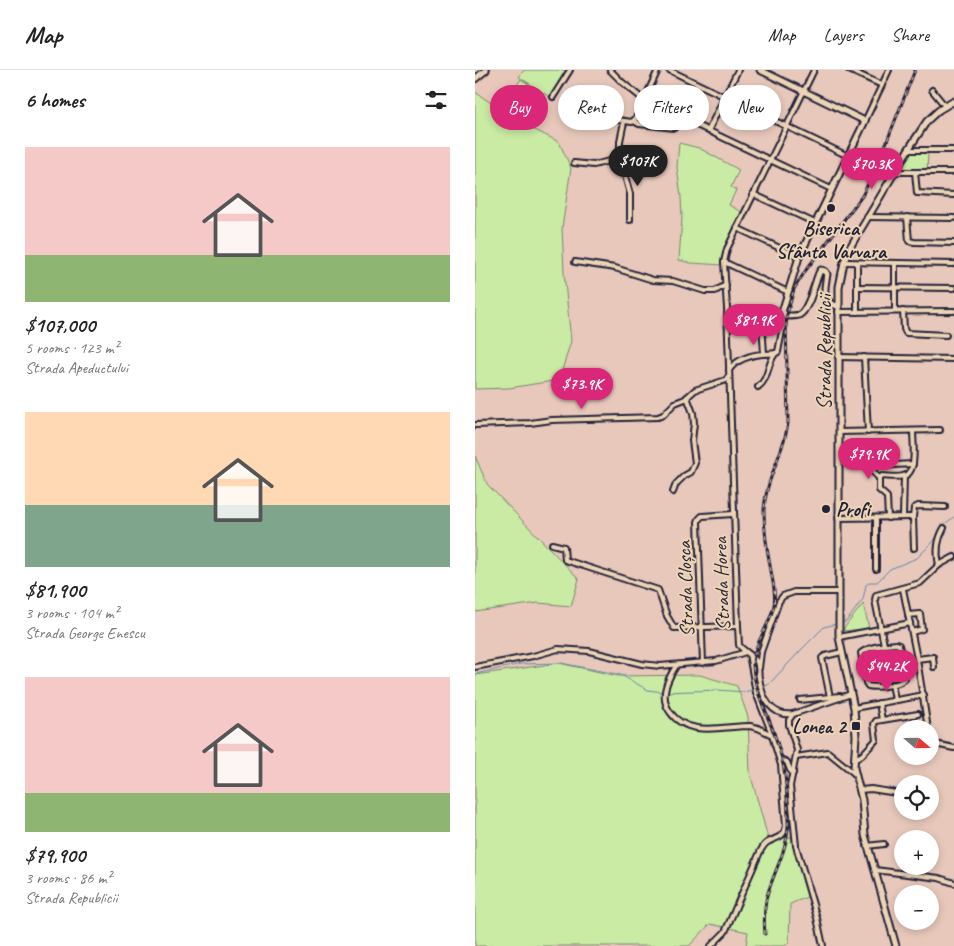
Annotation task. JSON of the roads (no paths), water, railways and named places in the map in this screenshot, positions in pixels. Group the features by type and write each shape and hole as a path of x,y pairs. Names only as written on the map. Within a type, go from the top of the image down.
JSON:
{"main road":[{"path":"475,79 486,70"},
{"path":"760,70 865,121 799,257 782,312 785,315 799,315 803,312 821,270 827,274 824,289 826,299 838,309"},
{"name":"Strada Republicii","path":"896,946 867,846 862,800 855,774 856,736 854,708 849,694 839,637 839,287 844,262 853,242 908,150 927,121 954,101"}],"street":[{"path":"553,97 570,70"},
{"path":"610,70 634,92"},
{"path":"651,85 658,70"},
{"path":"669,70 719,94"},
{"path":"731,85 738,70"},
{"path":"788,292 724,264 727,249 814,70"},
{"path":"849,70 882,85"},
{"path":"865,121 889,70"},
{"path":"932,90 945,106"},
{"path":"719,110 709,131 831,190"},
{"path":"624,122 634,121"},
{"path":"781,124 848,156"},
{"path":"622,130 620,158 630,194 630,220"},
{"path":"908,150 954,150"},
{"path":"574,163 594,165 620,158"},
{"path":"895,172 954,172"},
{"path":"915,172 917,193 954,194"},
{"path":"753,194 815,223"},
{"path":"867,217 954,218"},
{"path":"907,217 909,241 954,242"},
{"path":"737,228 799,257"},
{"path":"575,262 609,266 653,280 673,281 705,291 715,291 726,285"},
{"path":"844,262 954,264"},
{"path":"857,263 857,312"},
{"path":"895,263 895,311"},
{"name":"Strada Horea","path":"724,264 739,645 756,661 761,686 769,706 777,712 793,714"},
{"path":"857,287 954,288"},
{"path":"838,309 857,312 954,311"},
{"path":"903,311 906,333 946,335"},
{"path":"758,387 764,381 769,364 779,351 785,315"},
{"path":"762,323 764,354"},
{"path":"476,425 530,423 551,420 659,417 675,403 687,397 695,390 726,380 730,369 736,362 751,356 775,354"},
{"path":"838,357 954,359"},
{"path":"864,357 868,432"},
{"path":"673,492 679,480 691,472 695,463 692,441 693,414 687,397"},
{"path":"839,432 940,430"},
{"path":"879,478 882,476 904,476 909,473 913,464 913,431"},
{"path":"879,478 873,472 875,466 913,464"},
{"path":"903,517 904,476"},
{"path":"879,478 878,489 887,497 888,518"},
{"path":"914,548 913,516 916,507 945,507"},
{"name":"Strada Cloșca","path":"703,663 698,522 702,516 733,514"},
{"path":"839,518 913,516"},
{"path":"876,518 876,569"},
{"path":"939,565 937,557 938,545 944,528"},
{"path":"552,544 564,547 565,560 658,590 667,616 674,628 738,626"},
{"path":"884,645 875,600 876,595 920,584 939,565 954,557"},
{"path":"903,589 924,695 926,720"},
{"path":"759,674 761,652 779,601 783,596 794,592 838,592"},
{"path":"908,615 920,614 922,629 912,632"},
{"path":"839,637 910,623"},
{"path":"897,644 899,647 905,679 902,682 871,687 867,685 861,654 863,650 884,645 897,644"},
{"path":"878,647 884,685"},
{"path":"475,667 533,656 552,650 569,649 603,654 649,665 676,666 727,659 748,653 756,693 780,760 786,826 782,836 766,843 759,852 725,932 711,946"},
{"path":"830,697 822,658 842,652"},
{"path":"917,659 933,657 934,668"},
{"path":"676,666 664,692 669,710 678,721 686,726 698,728 750,726 772,735"},
{"path":"892,684 895,700"},
{"path":"800,700 849,694"},
{"path":"823,946 817,918 796,846 790,786 797,750 789,726 789,720 793,714 849,694"},
{"path":"854,708 924,695"},
{"path":"879,703 883,720"},
{"path":"855,758 862,755 876,740 874,724 876,722 918,714"},
{"path":"939,745 954,748"},
{"path":"796,757 828,752 855,774"},
{"path":"780,760 786,761 793,772"},
{"path":"860,790 871,788 894,792"},
{"path":"867,846 884,844"},
{"path":"875,870 939,878 954,883"}],"waterway":[{"path":"844,622 846,622 863,599 866,585 870,582 877,582 890,569 917,558 934,541 942,526 954,517"},
{"path":"764,687 824,627 836,624"},
{"path":"475,674 521,664 561,663 621,675 648,690 663,692"},
{"path":"667,692 718,690 744,692 752,690"}],"railway":[{"path":"765,934 766,900 783,853 787,834 788,804 781,754 759,696 753,665 756,650 772,613 775,601 766,541 764,511 768,488 783,445 788,423 786,318 794,289 806,270 862,196 878,164 915,70"}],"place":[{"name":"Biserica Sfânta Varvara","path":"831,208"},
{"name":"Profi","path":"826,509"},
{"name":"Lonea 2","path":"856,726"}]}
